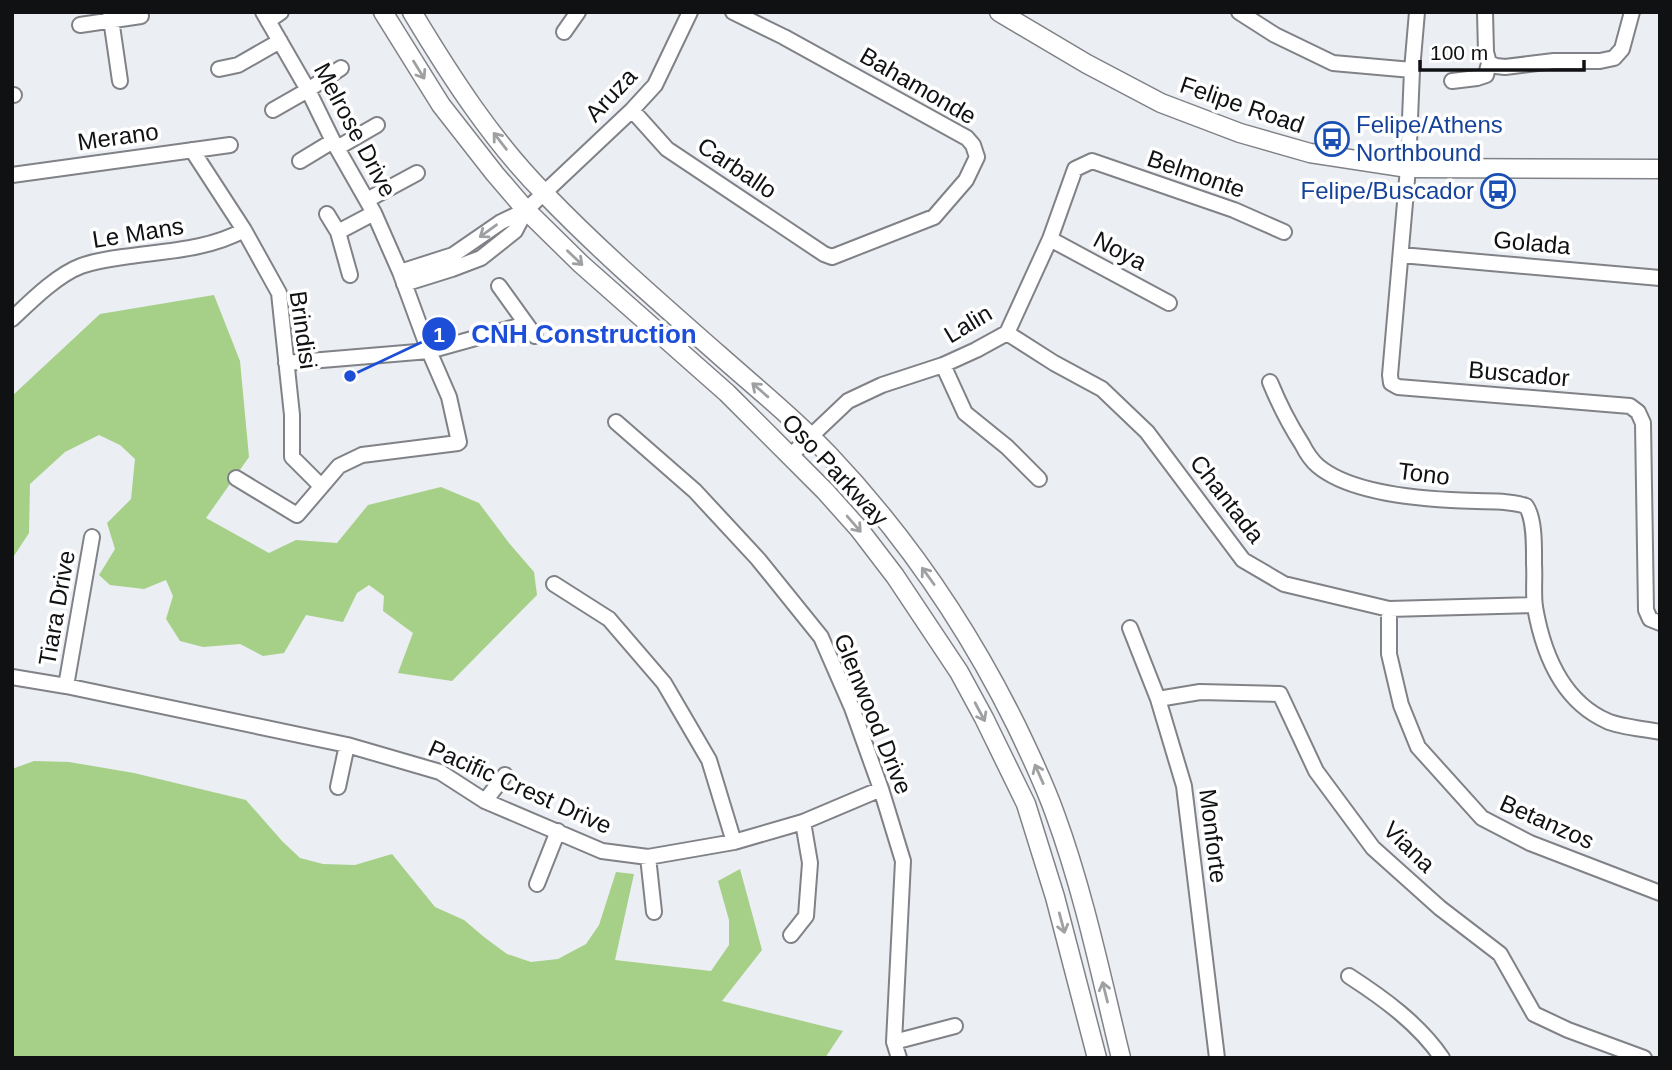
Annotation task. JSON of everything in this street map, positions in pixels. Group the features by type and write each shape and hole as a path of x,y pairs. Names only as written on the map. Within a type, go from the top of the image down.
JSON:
{"main road":[{"name":"Oso Parkway","path":"383,12 441,105 526,210 581,264 727,393 825,491 895,576 959,672 1026,804 1042,852 1097,1058"},
{"name":"Oso Parkway","path":"412,12 473,105 544,193 621,268 811,436 858,487 923,569 964,629 1039,772 1063,835 1083,903 1121,1058"},
{"name":"Felipe Road","path":"999,12 1087,64 1161,103 1229,129 1310,153 1408,168 1660,169"}],"street":[{"path":"265,17 281,12"},
{"path":"564,32 578,12"},
{"name":"Aruza","path":"402,278 446,258 465,256 501,222 526,210 655,85 690,12"},
{"name":"Bahamonde","path":"733,12 942,123 967,138 973,145 977,157 966,180 934,217 840,255 832,257 824,254"},
{"path":"1239,12 1275,35 1334,63 1412,70"},
{"name":"Buscador","path":"1417,12 1391,383 1398,387 1630,406 1638,412 1643,424 1646,610 1650,620 1660,622"},
{"path":"1452,81 1486,75 1489,63 1486,52 1485,12"},
{"path":"1489,63 1505,67 1614,58 1622,49 1632,12"},
{"path":"80,25 110,16 141,16"},
{"path":"110,16 120,81"},
{"name":"Melrose Drive","path":"265,17 308,90 370,206 449,397 458,443 362,456 339,466 321,485"},
{"path":"219,69 238,65 280,41"},
{"path":"273,110 341,68"},
{"name":"Carballo","path":"632,110 667,149 824,254"},
{"path":"300,161 377,125"},
{"name":"Merano","path":"12,175 230,145"},
{"name":"Brindisi","path":"192,150 244,230 279,293 292,415 292,457 321,485"},
{"name":"Belmonte","path":"1092,161 1234,210 1284,232"},
{"name":"Lalin","path":"790,456 848,401 882,385 943,365 1007,333 1050,239 1075,169 1092,161"},
{"path":"338,232 416,173"},
{"path":"327,214 338,232 350,275"},
{"name":"Le Mans","path":"12,319 60,278 79,267 105,260 208,245 244,230"},
{"name":"Noya","path":"1050,239 1169,303"},
{"name":"Golada","path":"1401,254 1660,278"},
{"path":"286,363 429,351 530,330 499,286"},
{"name":"Chantada","path":"1007,333 1102,389 1147,432 1243,560 1284,584 1389,609 1535,605"},
{"path":"943,365 965,414 1007,447 1039,479"},
{"name":"Tono","path":"1270,382 1285,418 1308,455 1318,466 1346,482 1396,495 1526,506 1531,513 1535,605"},
{"name":"Glenwood Drive","path":"616,422 695,491 758,559 821,637 852,708 903,861 894,1042 899,1058"},
{"path":"236,478 297,515 321,485"},
{"name":"Tiara Drive","path":"66,685 92,537"},
{"path":"554,584 609,619 664,683 709,760 734,842"},
{"path":"1535,605 1545,645 1559,678 1575,698 1608,722 1660,732"},
{"name":"Betanzos","path":"1389,609 1390,654 1401,705 1419,747 1482,818 1530,843 1660,893"},
{"name":"Monforte","path":"1130,628 1158,699 1184,786 1217,1058"},
{"name":"Pacific Crest Drive","path":"12,677 66,685 347,745 440,772 485,801 602,851 648,857 734,842 803,822 881,789"},
{"name":"Viana","path":"1158,699 1200,692 1280,694 1316,771 1373,848 1440,908 1500,954 1534,1014 1568,1030 1644,1058"},
{"path":"338,787 347,745"},
{"path":"485,801 505,775"},
{"path":"792,935 806,916 810,863 803,822"},
{"path":"537,884 558,831"},
{"path":"648,857 654,912"},
{"path":"1349,976 1424,1033 1442,1058"},
{"path":"894,1042 955,1026"}],"green space":[{"path":"214,295 240,361 249,457 206,518 269,553 296,540 337,543 368,505 441,487 479,503 534,572 537,595 452,681 398,673 413,633 383,611 384,596 369,585 357,593 343,622 306,615 284,653 263,656 240,644 203,647 180,641 166,619 173,596 166,580 144,589 110,585 99,575 115,549 107,523 131,499 135,459 120,445 99,435 65,452 30,484 29,533 12,559 12,396 100,314"},
{"path":"34,761 69,762 134,773 246,800 300,858 323,864 355,865 392,854 435,907 464,920 507,954 531,962 558,959 586,944 599,925 616,872 634,874 615,960 711,971 729,945 729,920 718,881 740,869 762,950 722,1001 843,1031 825,1058 12,1058 12,769"}],"place":[{"name":"Felipe/Athens Northbound","path":"1332,139"},
{"name":"Felipe/Buscador","path":"1498,191"},
{"name":"CNH Construction","path":"350,376"}]}
